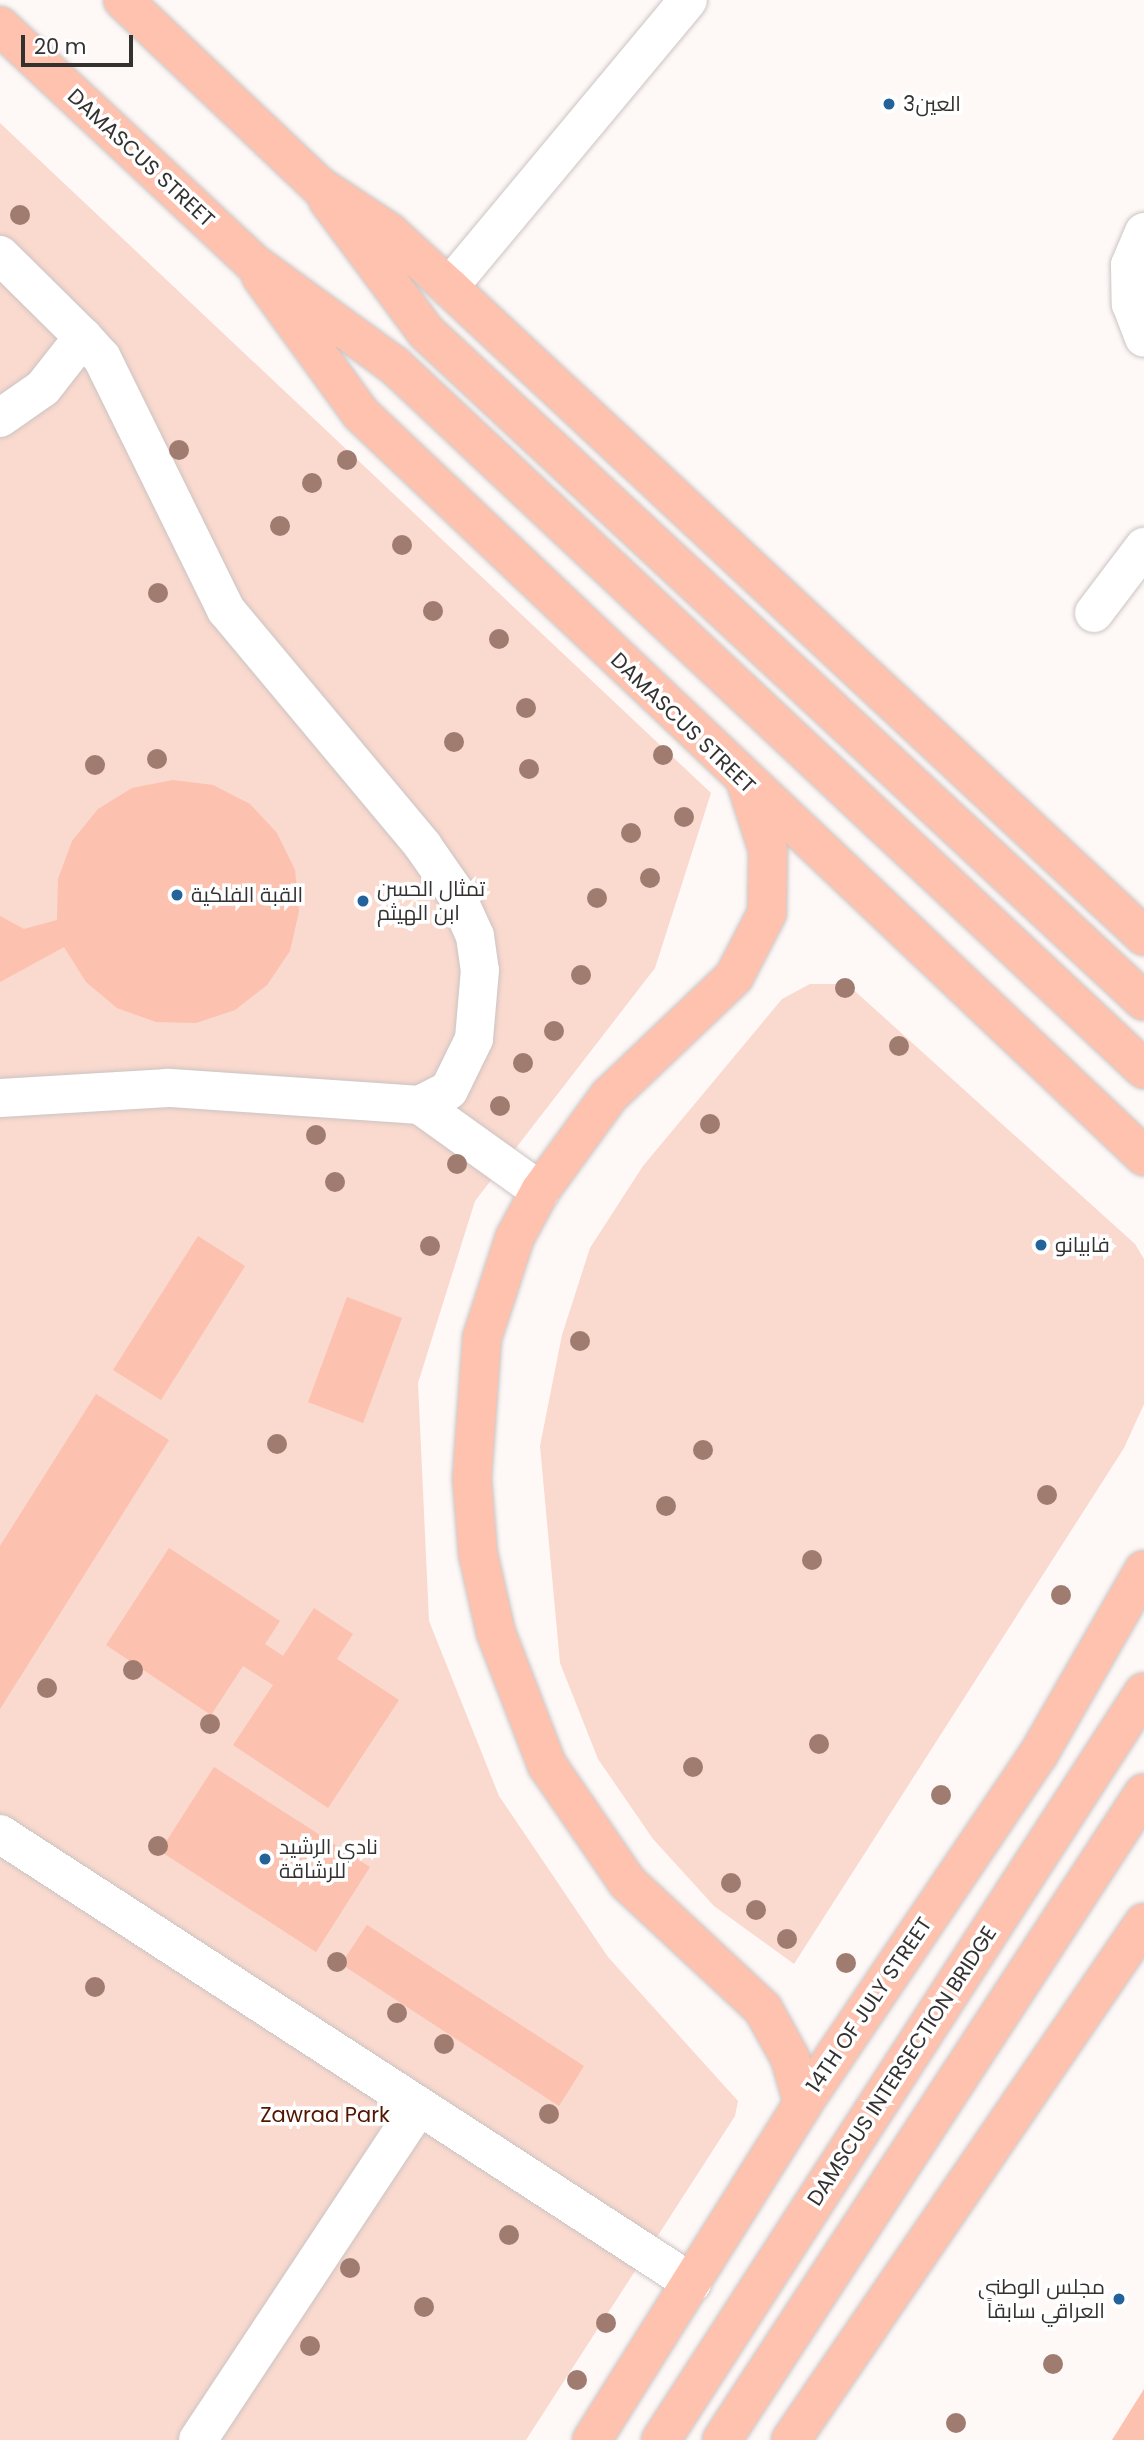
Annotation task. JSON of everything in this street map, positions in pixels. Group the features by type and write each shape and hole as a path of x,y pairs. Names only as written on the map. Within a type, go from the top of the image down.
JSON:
{"main road":[{"path":"123,0 319,186 389,232 449,287 1144,936"},
{"name":"DAMASCUS STREET","path":"0,26 252,262 394,365 1144,1069"},
{"path":"319,186 426,332 1144,1001"},
{"name":"DAMASCUS STREET","path":"252,262 361,414 747,785 1144,1156"},
{"path":"747,785 772,881 754,945 734,977 610,1096 540,1191 515,1237 482,1338 474,1409 478,1554 496,1633 547,1765 582,1824 627,1882 763,2009 790,2057 803,2102"},
{"name":"14TH OF JULY STREET","path":"593,2440 803,2102 1038,1755 1144,1570"},
{"name":"DAMSCUS INTERSECTION BRIDGE","path":"660,2440 1144,1692"},
{"path":"722,2440 1144,1793"},
{"path":"791,2440 1144,1923"}],"street":[{"path":"449,287 688,0"},
{"path":"1144,232 1130,265 1131,304 1144,338"},
{"path":"0,255 83,337 119,382 182,531 226,610 423,846 475,936 480,970 474,1039 449,1090 421,1105"},
{"path":"0,418 43,388 83,337"},
{"path":"1094,613 1144,547"},
{"path":"0,1098 168,1088 421,1105 540,1191"},
{"path":"0,1834 417,2109 692,2283"},
{"path":"198,2440 417,2109"}],"green space":[{"name":"Zawraa Park","path":"0,123 711,793 655,968 475,1201 418,1383 429,1621 499,1796 608,1957 738,2101 735,2116 526,2440 0,2440"},
{"path":"810,984 847,984 1135,1244 1144,1259 1144,1404 1124,1448 794,1964 714,1906 653,1839 598,1759 560,1663 540,1446 562,1335 590,1248 643,1166 782,999"}],"building":[{"name":"القبة الفلكية","path":"173,780 213,785 250,804 277,833 295,870 299,911 290,951 267,985 235,1010 196,1023 156,1022 117,1008 86,982 64,947 0,982 0,916 24,929 57,920 58,879 72,841 98,809 132,788"},
{"path":"198,1236 245,1266 161,1400 113,1370"},
{"path":"347,1297 402,1318 363,1423 308,1402"},
{"path":"96,1394 169,1440 0,1709 0,1546"},
{"path":"169,1548 280,1621 265,1644 283,1656 314,1608 353,1634 337,1659 399,1700 328,1808 233,1745 273,1685 243,1666 211,1715 106,1645"},
{"name":"نادي الرشيد للرشاقة","path":"214,1767 370,1867 316,1952 160,1851"},
{"path":"367,1925 584,2066 559,2106 341,1964"},
{"path":"1144,2389 1144,2440 1112,2440"}],"place":[{"name":"العين3","path":"889,104"},
{"name":"القبة الفلكية","path":"177,895"},
{"name":"تمثال الحسن ابن الهيثم","path":"363,901"},
{"name":"فابيانو","path":"1041,1245"},
{"name":"نادي الرشيد للرشاقة","path":"265,1859"},
{"name":"مجلس الوطني العراقي سابقاً","path":"1119,2299"}]}
